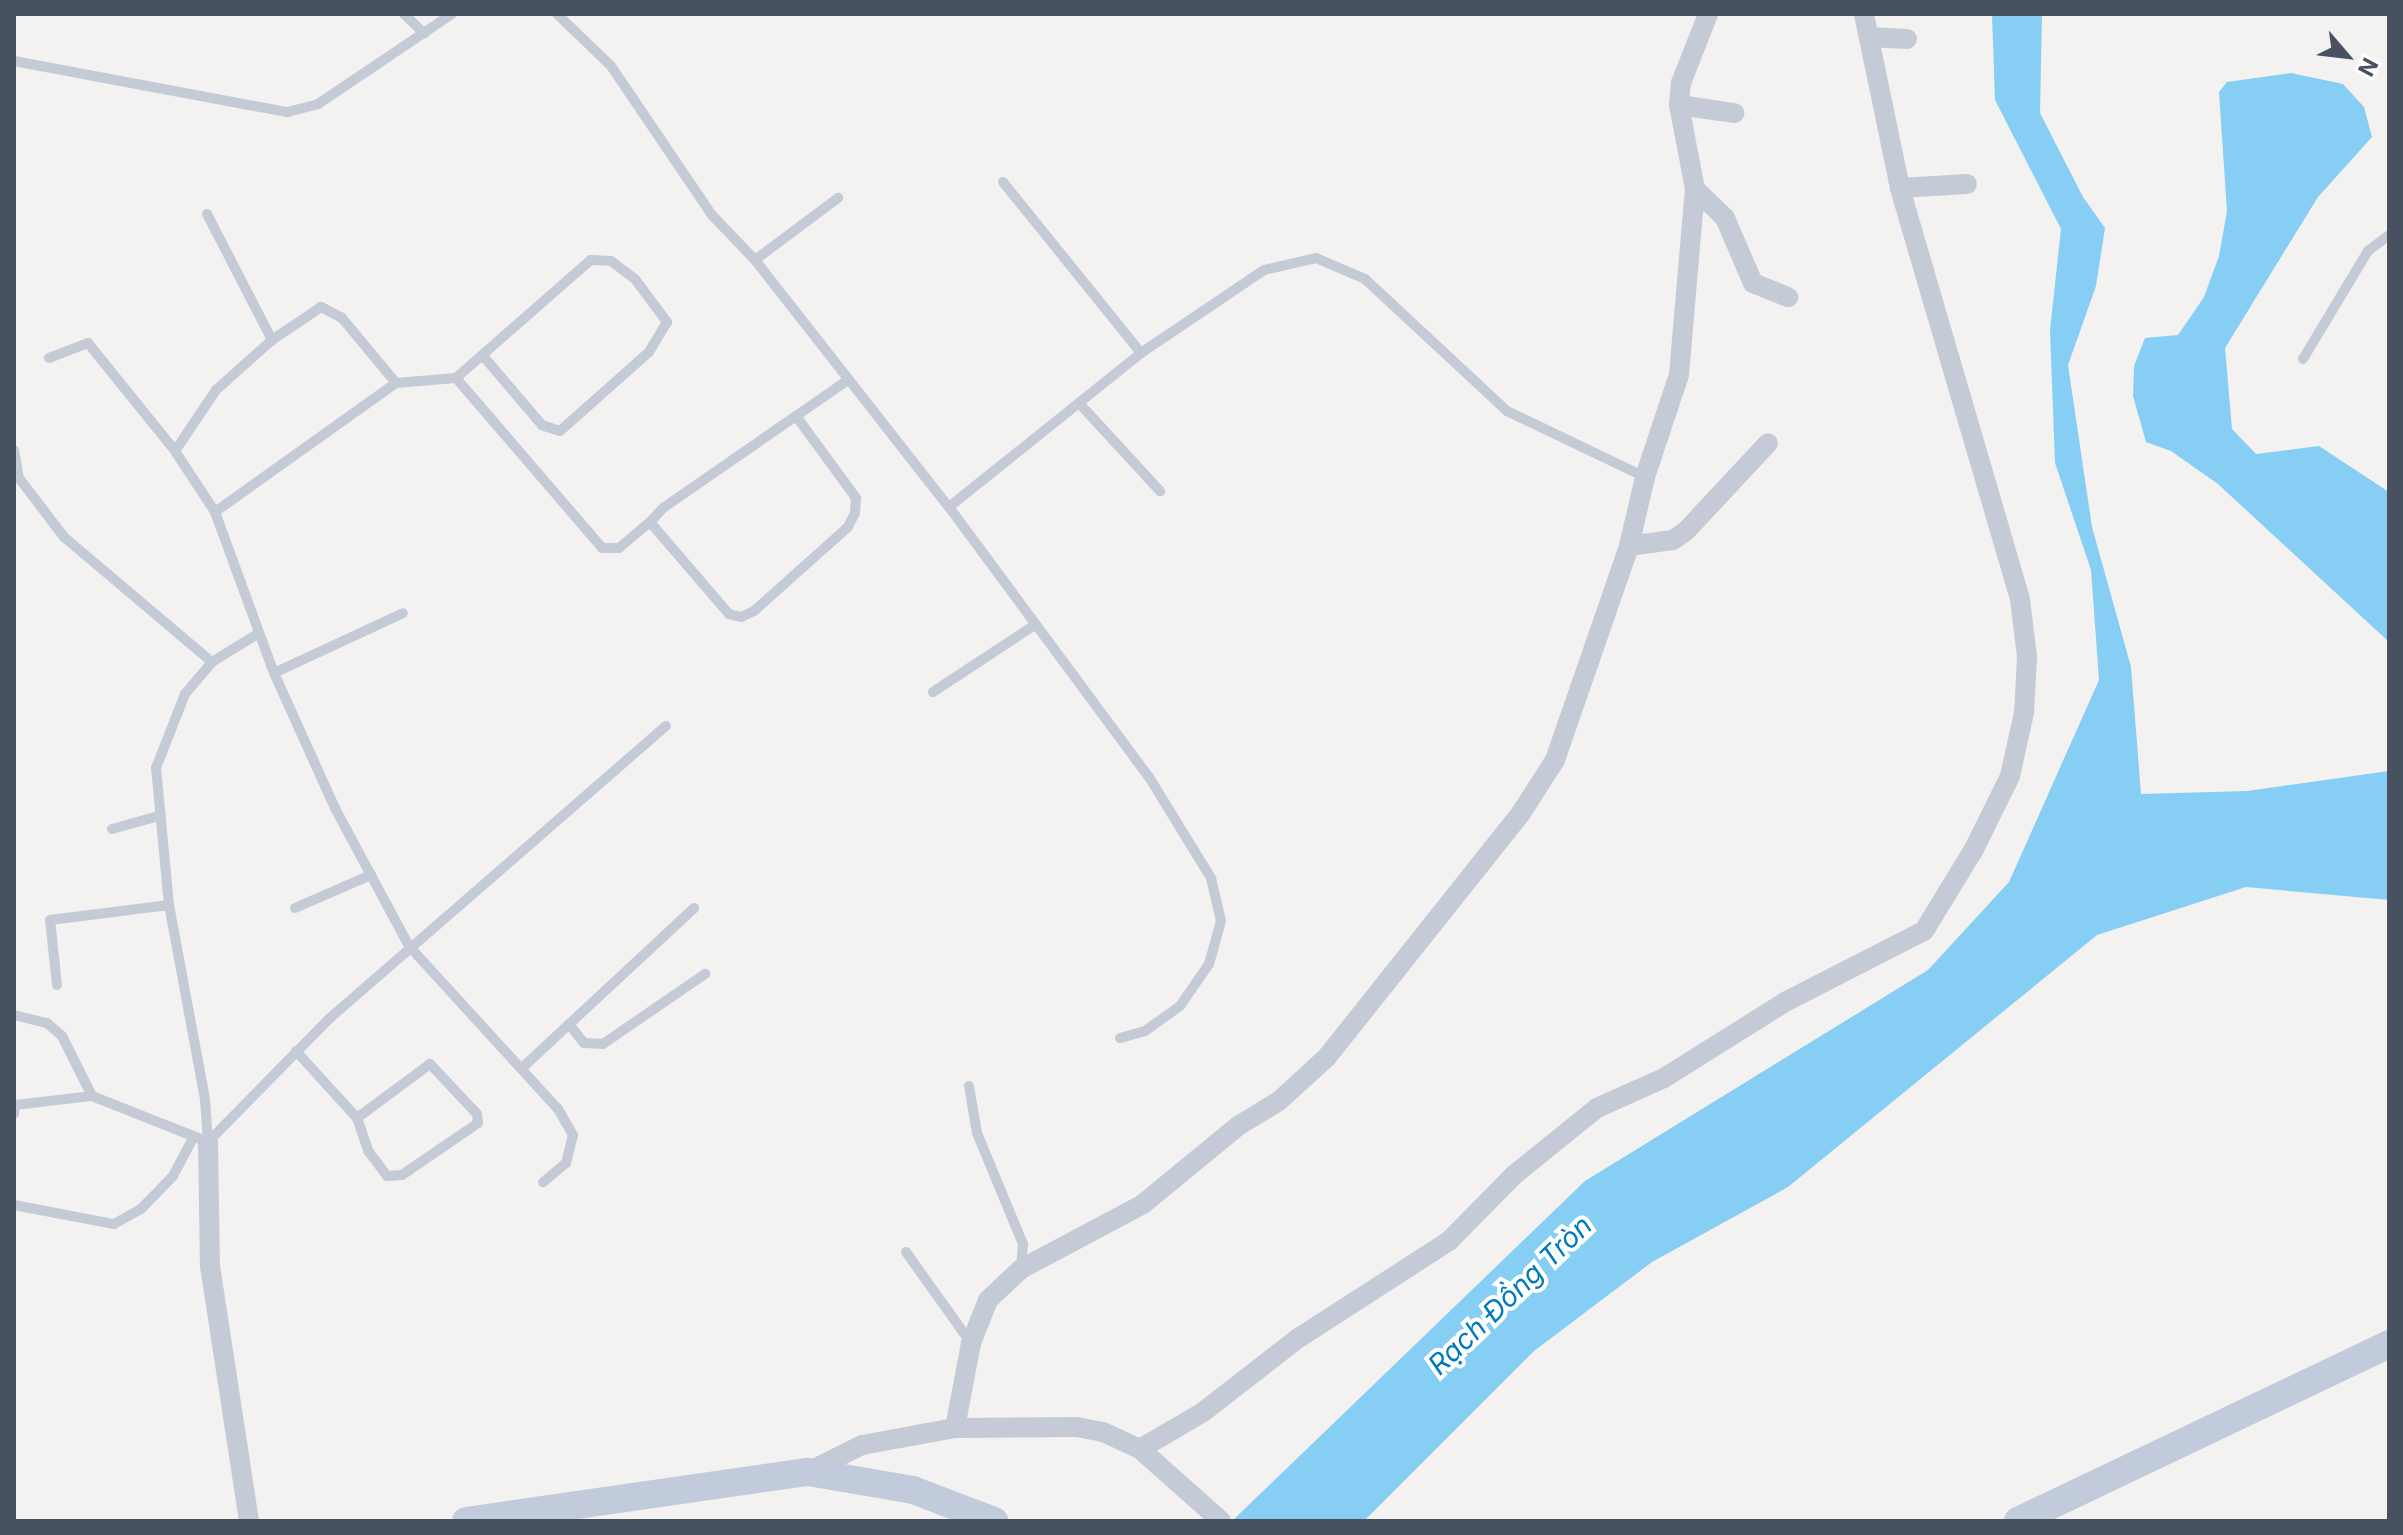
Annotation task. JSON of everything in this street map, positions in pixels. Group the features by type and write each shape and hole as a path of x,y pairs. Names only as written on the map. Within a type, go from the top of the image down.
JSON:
{"main road":[{"path":"2018,1521 2225,1418 2389,1344"},
{"path":"466,1521 808,1472 913,1490 994,1521"}],"street":[{"path":"955,1428 971,1343 988,1300 1021,1269 1143,1204 1238,1126 1279,1101 1327,1057 1521,813 1555,760 1629,546 1645,477 1679,375 1695,189 1679,105 1681,83 1708,14"},
{"path":"1140,1449 1203,1412 1297,1339 1449,1241 1514,1175 1597,1108 1664,1078 1785,1002 1924,931 1953,885 2010,776 2024,713 2027,657 2020,599 1900,188 1864,14"},
{"path":"1869,37 1907,39"},
{"path":"1679,105 1734,113"},
{"path":"1900,188 1967,184"},
{"path":"1695,189 1725,218 1753,283 1788,297"},
{"path":"1629,546 1673,540 1686,531 1768,443"},
{"path":"200,1141 210,1266 249,1521"},
{"path":"808,1472 862,1445 955,1428 1077,1427 1103,1432 1140,1449 1215,1516"}],"lane":[{"path":"404,14 424,33"},
{"path":"14,61 287,112 318,104 452,14"},
{"path":"557,14 611,66 712,215 755,260 949,507 1149,777 1211,878 1221,921 1209,964 1180,1006 1145,1031 1120,1038"},
{"path":"1003,182 1141,353"},
{"path":"755,260 838,198"},
{"path":"207,214 272,340"},
{"path":"2303,359 2368,251 2389,235"},
{"path":"949,507 1141,353 1264,270 1316,258 1365,279 1507,411 1645,477"},
{"path":"215,512 396,383 456,378 484,357 591,260 611,261 635,279 667,322 649,352 560,431 542,425 484,357"},
{"path":"175,451 216,390 272,340 312,310 332,309 396,383"},
{"path":"49,358 88,343 175,451 215,512 274,673 371,875 409,946 558,1109 573,1135 566,1163 543,1182"},
{"path":"456,378 602,548 619,548 650,522 848,380"},
{"path":"1079,403 1160,491"},
{"path":"650,522 729,614 741,617 754,611 848,527 855,513 856,498 796,416"},
{"path":"14,450 19,478 64,537 212,662"},
{"path":"274,673 403,613"},
{"path":"933,692 1036,624"},
{"path":"200,1141 169,905 156,768 185,694 212,662 259,633"},
{"path":"14,1205 114,1224 141,1209 173,1176 200,1141 409,946 666,726"},
{"path":"112,829 159,816"},
{"path":"295,908 371,875"},
{"path":"57,985 50,920 169,905"},
{"path":"522,1068 694,908"},
{"path":"569,1024 584,1043 603,1044 705,974"},
{"path":"14,1015 47,1023 62,1036 92,1096"},
{"path":"296,1051 357,1118 369,1152 387,1176 395,1178 478,1123 477,1114 430,1064 357,1118"},
{"path":"969,1086 977,1133 1023,1244 1021,1269"},
{"path":"14,1114 14,1105 92,1096 200,1141"},
{"path":"906,1252 971,1343"}],"water":[{"name":"Rạch Đồng Tròn","path":"1992,14 2042,14 2040,113 2083,197 2105,228 2096,286 2068,365 2092,527 2131,667 2141,794 2247,791 2389,771 2389,900 2246,887 2097,935 1788,1187 1652,1262 1534,1351 1364,1521 1232,1521 1585,1181 1928,970 2009,882 2099,680 2091,570 2055,463 2050,330 2061,229 1995,100"},
{"path":"2291,73 2343,84 2364,107 2372,137 2318,197 2225,348 2232,429 2256,454 2319,446 2389,492 2389,642 2218,484 2171,451 2146,442 2133,396 2134,366 2145,338 2178,335 2204,297 2219,256 2227,211 2219,92 2227,82"}]}
